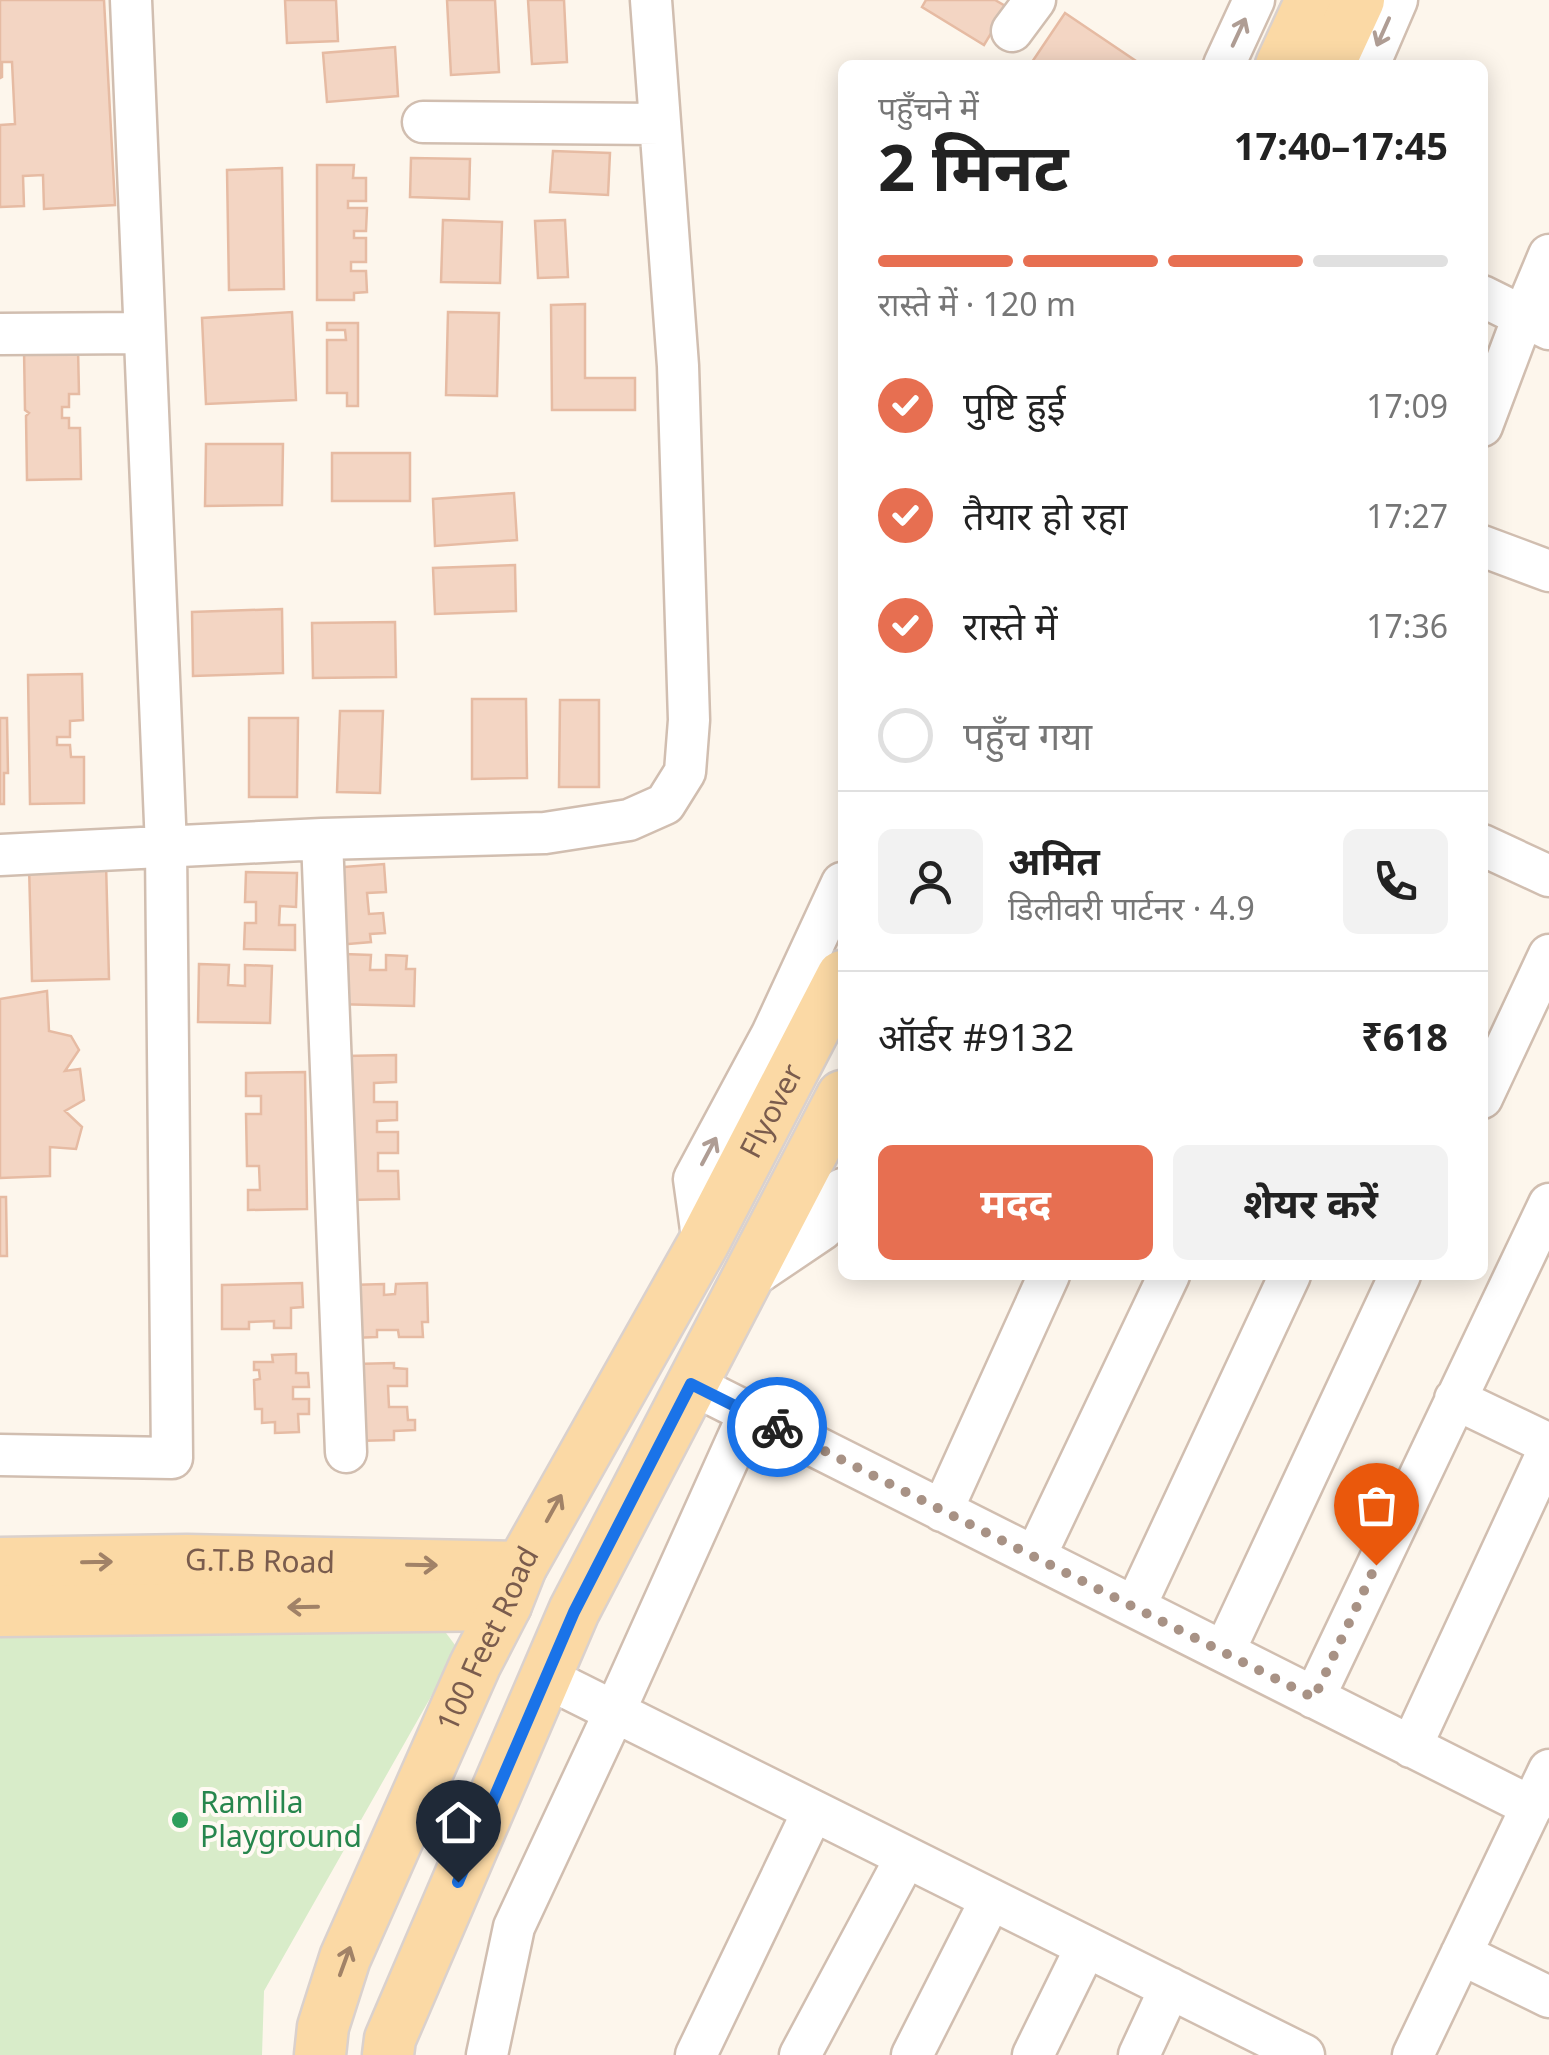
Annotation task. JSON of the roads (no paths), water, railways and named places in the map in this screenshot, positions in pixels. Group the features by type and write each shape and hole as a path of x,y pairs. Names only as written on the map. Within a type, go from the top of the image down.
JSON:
{"main road":[{"path":"1283,60 1311,0"},
{"path":"1331,60 1359,0"},
{"name":"Flyover","path":"703,1244 838,984"},
{"name":"Flyover","path":"746,1281 838,1104"},
{"name":"100 Feet Road","path":"320,2055 323,2028 345,1958 475,1665 513,1586 703,1244"},
{"path":"388,2055 390,2039 574,1612 746,1281"},
{"name":"G.T.B Road","path":"0,1563 187,1560 513,1586"},
{"name":"G.T.B Road","path":"0,1611 513,1586"}],"street":[{"path":"0,1455 172,1458 166,848 131,0"},
{"path":"0,855 545,833 629,820 665,804 685,772 689,720 678,366 651,0"},
{"path":"1226,60 1254,0"},
{"path":"1370,60 1397,0"},
{"path":"423,122 660,124"},
{"path":"1488,415 1536,323 1549,256"},
{"path":"1488,299 1536,323"},
{"path":"0,334 144,333"},
{"path":"1488,547 1544,557"},
{"path":"322,839 346,1452"},
{"path":"1488,853 1549,876"},
{"path":"703,1244 694,1179 772,1034 838,892"},
{"path":"1488,1085 1549,955"},
{"path":"746,1281 823,1229 838,1197"},
{"path":"1314,1698 1549,1204"},
{"path":"942,1511 1048,1280"},
{"path":"1035,1558 1167,1280"},
{"path":"1135,1608 1288,1280"},
{"path":"1224,1652 1398,1280"},
{"path":"691,1384 1532,1807"},
{"path":"1411,1746 1549,1446 1455,1400"},
{"path":"487,2055 514,1927 749,1413"},
{"path":"545,1677 1170,1988 1281,2050"},
{"path":"1413,2055 1549,1770"},
{"path":"696,2055 812,1811"},
{"path":"800,2055 906,1858"},
{"path":"912,2055 991,1899"},
{"path":"1032,2055 1086,1946"},
{"path":"1461,1954 1549,1997"},
{"path":"1139,2055 1170,1988"}],"place":[{"name":"Ramlila Playground","path":"180,1820"}]}
